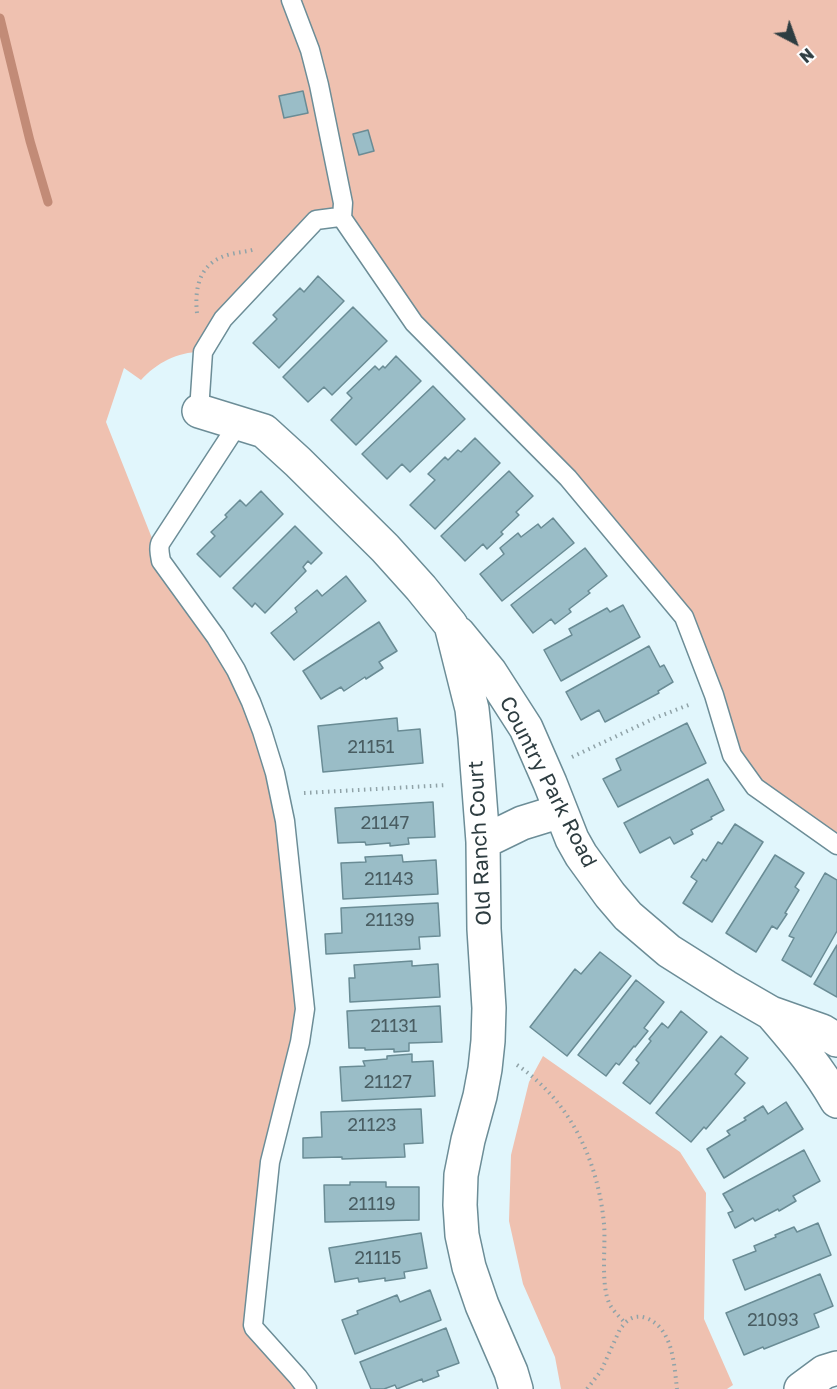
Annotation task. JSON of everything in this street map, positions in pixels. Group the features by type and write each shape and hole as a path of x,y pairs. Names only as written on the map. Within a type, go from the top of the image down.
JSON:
{"street":[{"name":"Old Ranch Court","path":"199,411 264,431 385,548 451,625 472,708 483,842 484,929 489,1008 488,1048 480,1096 461,1175 462,1234 482,1305 516,1389"},
{"name":"Country Park Road","path":"451,625 490,672 526,728 581,855 628,916 669,951 771,1013 822,1031 837,1040"},
{"path":"483,842 522,823 561,811"},
{"name":"Country Park Road","path":"771,1013 803,1049 837,1101"},
{"path":"801,1389 824,1372 837,1368"}],"lane":[{"path":"291,0 310,50 319,85 343,203 342,218 414,322 568,478 684,616 714,695 732,755 755,787 837,845"},
{"path":"199,411 203,352 222,319 316,220 342,218"},
{"path":"238,423 159,545 161,561 216,637 236,670 251,702 275,773 285,821 305,1009 300,1042 270,1161 253,1325 307,1389"}],"path":[{"path":"566,760 655,718 714,695"},
{"path":"279,794 478,784"},
{"path":"488,1048 542,1084 567,1113 582,1141 595,1176 604,1223 605,1287 614,1311 624,1323"},
{"path":"587,1389 601,1371 624,1323 631,1318 642,1316 661,1327 670,1349 677,1389"}],"shaded area":[{"path":"0,0 837,0 837,845 755,787 684,616 414,323 342,218 319,218 203,352 186,353 169,359 154,368 141,380 124,368 106,422 161,561 216,637 275,773 305,1009 270,1162 253,1325 307,1389 0,1389"},
{"path":"543,1056 680,1152 706,1193 704,1319 733,1385 727,1389 561,1389 555,1357 523,1284 509,1221 511,1155 529,1082"}],"building":[{"path":"303,91 308,113 284,118 279,96"},
{"path":"368,130 374,151 359,155 353,134"},
{"path":"318,276 344,301 279,368 253,343 277,319 273,315 300,288 304,292"},
{"path":"353,307 387,341 332,395 324,387 308,402 283,377"},
{"path":"396,356 421,381 356,445 331,420 352,398 347,393 375,366 379,370 383,366 385,368"},
{"path":"433,386 465,419 410,472 402,464 387,479 362,454"},
{"path":"475,438 500,463 435,529 410,505 435,480 428,474 445,457 448,460 458,450 461,452"},
{"path":"509,471 533,496 516,512 519,515 501,532 503,534 487,549 483,544 465,561 441,536"},
{"path":"261,491 283,514 220,577 197,554 215,536 211,532 240,500 246,506"},
{"path":"553,518 574,543 502,601 480,574 504,554 500,548 518,533 521,537 538,524 541,528"},
{"path":"295,526 322,553 311,564 308,561 303,567 306,571 265,613 255,603 252,607 233,588"},
{"path":"585,548 607,576 569,609 571,612 555,624 551,619 533,633 511,605"},
{"path":"346,576 366,601 294,660 271,633 297,612 295,608 317,590 322,596"},
{"path":"623,605 640,637 561,681 544,650 572,635 569,629 607,608 610,612"},
{"path":"379,622 397,651 379,662 383,668 366,679 365,677 344,691 341,687 321,699 303,671"},
{"path":"649,646 660,667 664,665 673,682 658,691 659,693 605,722 599,710 581,720 566,692"},
{"path":"397,718 398,731 420,729 423,763 323,772 318,726"},
{"path":"687,723 706,763 618,807 603,779 621,770 616,759"},
{"path":"708,779 724,810 691,830 693,834 674,844 670,837 640,853 624,823"},
{"path":"433,802 435,837 408,838 409,844 390,846 390,843 366,845 365,842 338,843 335,808"},
{"path":"735,824 763,842 712,922 683,903 697,881 691,877 703,859 706,861 718,842 722,844"},
{"path":"402,855 403,862 436,860 438,894 343,899 341,863 366,862 365,857"},
{"path":"775,855 804,873 795,887 799,890 785,913 787,914 777,929 772,926 756,952 726,933"},
{"path":"825,873 837,880 837,931 811,977 782,960 794,938 789,936"},
{"path":"438,903 440,936 419,937 420,949 326,954 325,934 342,933 341,908"},
{"path":"837,945 837,997 814,984"},
{"path":"600,952 631,976 567,1056 530,1027 575,969 581,974"},
{"path":"412,961 412,966 438,964 440,997 350,1002 349,978 355,978 354,965"},
{"path":"636,980 664,1002 644,1028 648,1031 619,1065 616,1063 606,1076 578,1055"},
{"path":"440,1006 442,1042 409,1043 409,1051 394,1052 394,1049 349,1048 347,1011"},
{"path":"681,1011 707,1032 650,1104 623,1083 639,1063 636,1060 651,1041 649,1039 662,1023 668,1028"},
{"path":"721,1036 748,1058 735,1074 745,1083 706,1129 704,1127 691,1142 656,1113"},
{"path":"412,1054 412,1062 433,1061 435,1096 342,1101 340,1067 365,1066 363,1061"},
{"path":"786,1102 803,1129 724,1178 707,1149 730,1135 727,1131 746,1120 744,1118 763,1106 768,1114"},
{"path":"421,1109 423,1143 404,1144 405,1157 303,1158 303,1138 322,1137 321,1112"},
{"path":"804,1150 820,1181 793,1196 796,1201 779,1211 778,1209 755,1221 753,1218 735,1228 728,1213 733,1211 723,1194"},
{"path":"350,1182 386,1182 386,1187 419,1187 419,1220 325,1222 324,1185 350,1185"},
{"path":"818,1223 831,1255 745,1290 733,1260 756,1251 754,1246 776,1237 775,1235 794,1227 797,1232"},
{"path":"421,1233 427,1268 404,1272 405,1278 359,1282 358,1278 335,1282 329,1248"},
{"path":"820,1274 833,1306 814,1314 819,1327 744,1355 726,1313"},
{"path":"430,1290 441,1320 355,1354 342,1320 358,1314 357,1311 397,1295 400,1302"},
{"path":"446,1328 459,1363 437,1371 439,1376 423,1382 422,1379 397,1389 395,1385 384,1389 371,1389 360,1362"}],"waterway":[{"path":"0,18 30,141 48,202"}]}
